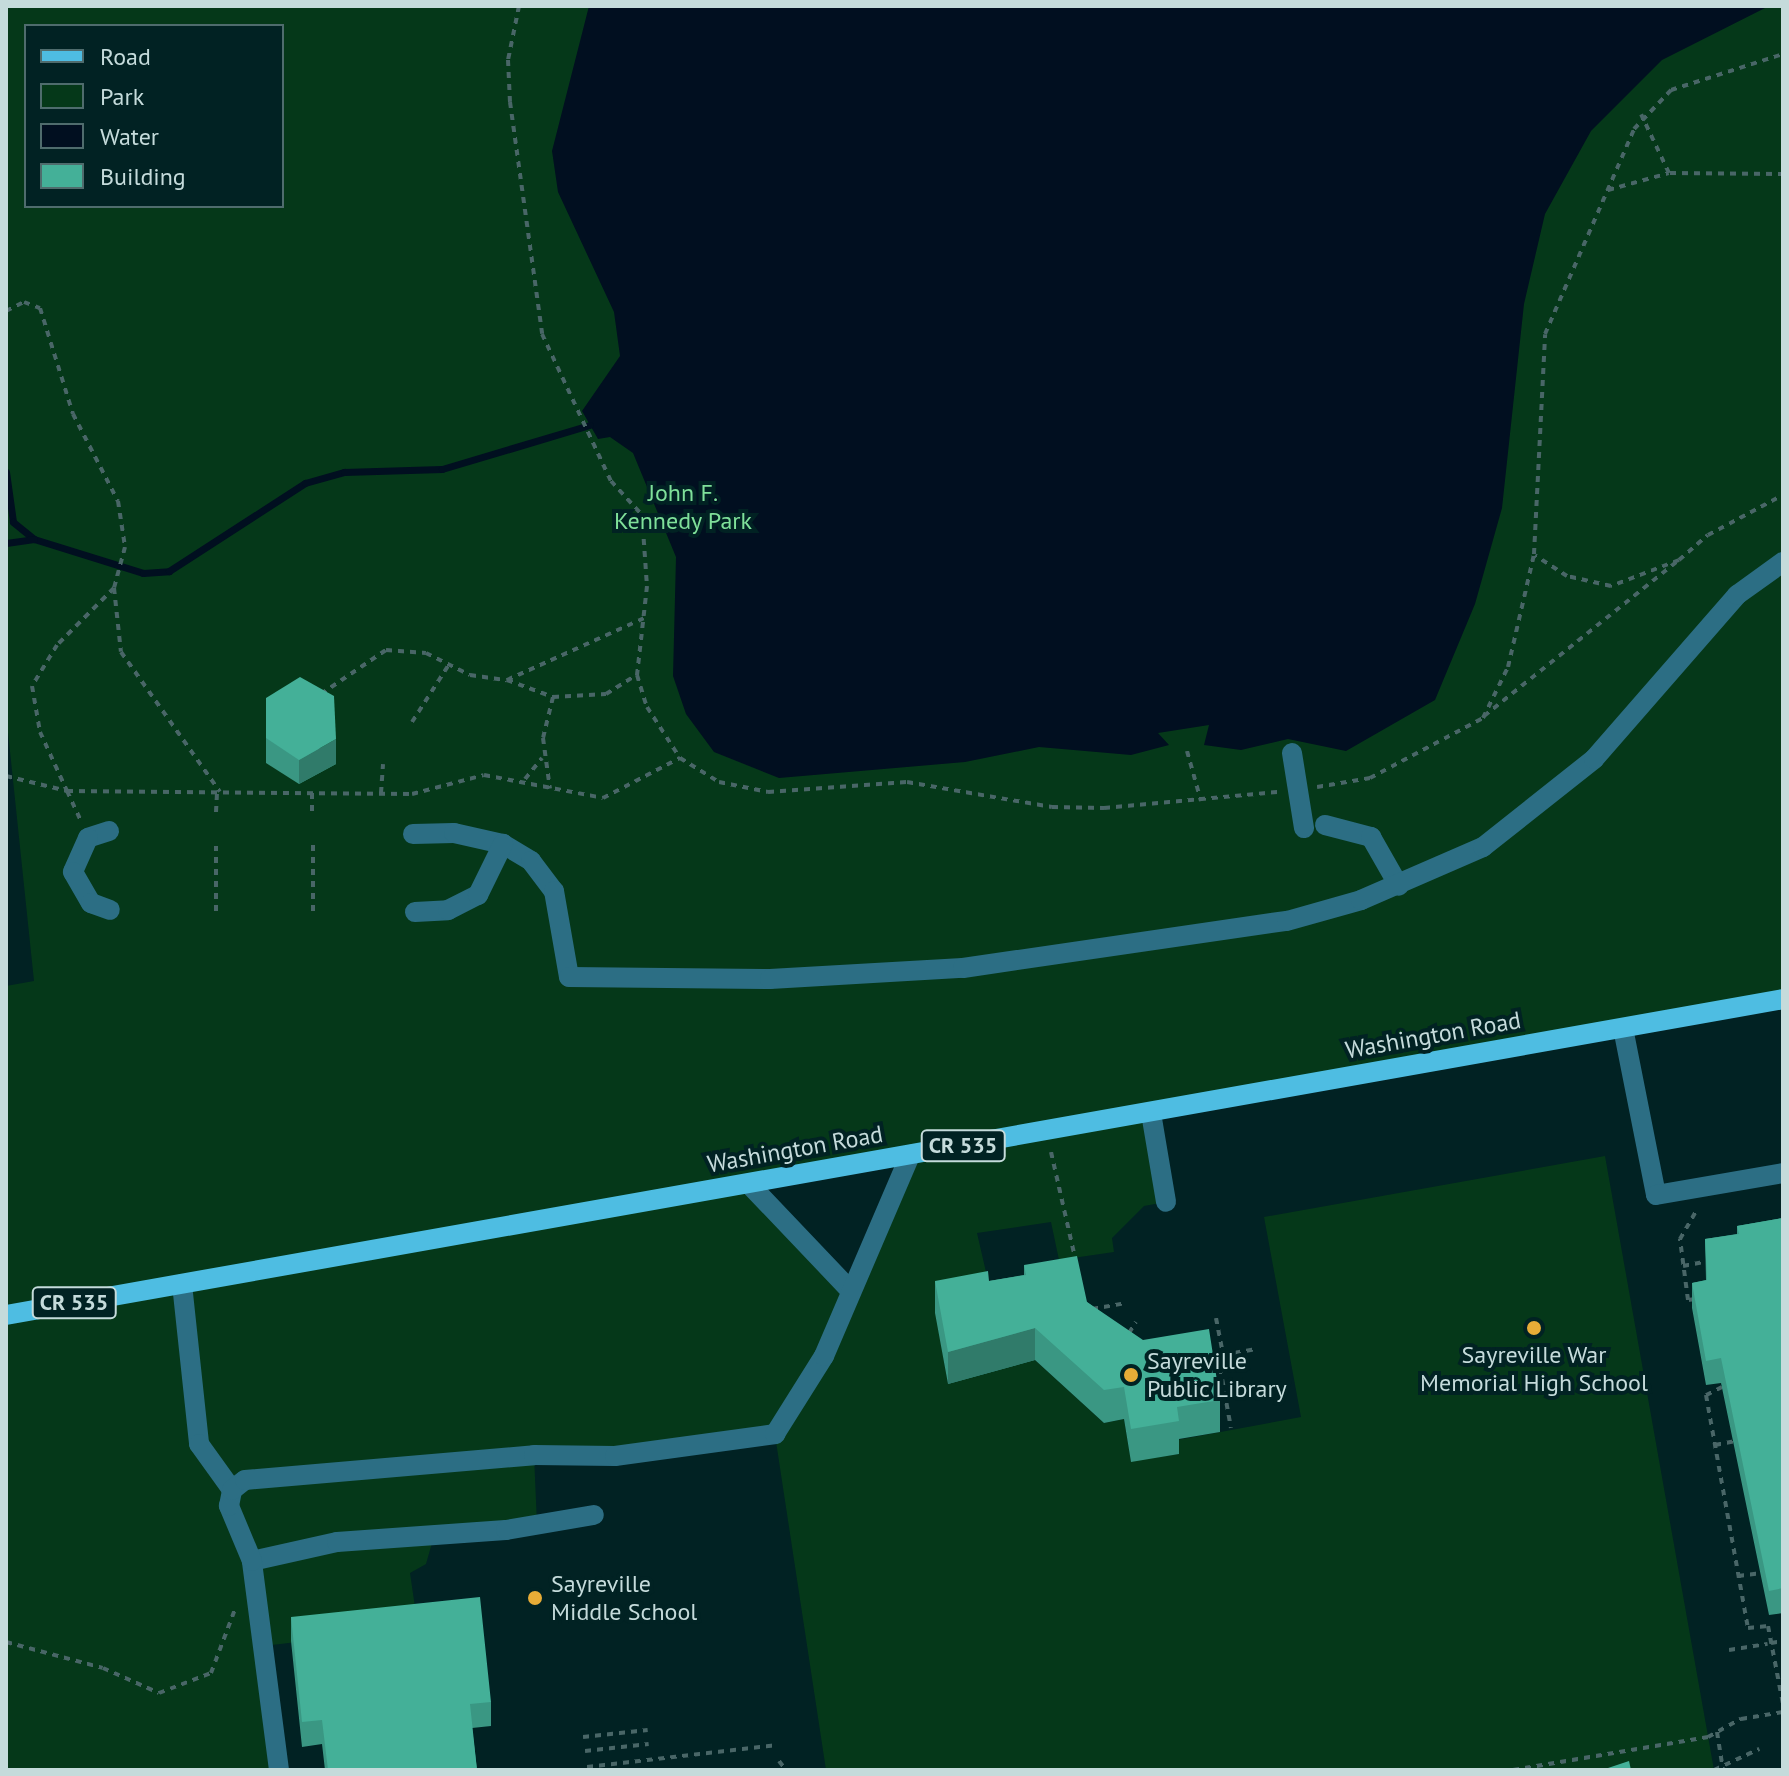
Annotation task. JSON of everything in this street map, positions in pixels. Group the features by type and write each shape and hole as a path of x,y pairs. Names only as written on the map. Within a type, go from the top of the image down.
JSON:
{"main road":[{"name":"Washington Road","path":"6,1315 1783,999"}],"lane":[{"path":"413,834 503,844 531,861 554,891 569,977 770,979 963,968 1287,921 1399,886 1483,847 1546,800 1672,677 1737,595 1783,562"},
{"path":"1292,753 1304,828"},
{"path":"1325,825 1371,837 1399,886"},
{"path":"109,831 88,838 73,872 91,903 110,910"},
{"path":"415,912 448,910 478,895 503,844"},
{"path":"1623,1028 1656,1195 1783,1173"},
{"path":"1151,1113 1166,1202"},
{"path":"279,1770 253,1593 252,1561 229,1506 232,1490 245,1480 534,1455 615,1456 775,1434 824,1356 910,1155"},
{"path":"750,1185 851,1291"},
{"path":"182,1284 199,1444 232,1490"},
{"path":"252,1561 337,1542 506,1530 594,1515"}],"path":[{"path":"519,6 508,60 521,199 542,334 569,399 611,481 642,515 644,618 637,675 647,707 680,758 743,791 800,793 881,781 1052,807 1201,801 1370,778 1483,718 1708,535 1783,495"},
{"path":"1483,718 1508,667 1534,554 1543,460 1540,359 1558,297 1641,114 1671,90 1783,54"},
{"path":"1641,114 1669,173"},
{"path":"1608,190 1669,173 1783,174"},
{"path":"6,311 24,302 40,308 73,414 118,501 125,547 114,588 121,652 218,792 216,812"},
{"path":"1534,554 1567,576 1611,586 1679,560"},
{"path":"88,838 40,732 32,686 57,645 114,588"},
{"path":"507,680 644,618"},
{"path":"318,696 386,650 426,653 448,666 507,680 553,697 606,694 637,675"},
{"path":"412,722 448,666"},
{"path":"550,789 544,756 553,697"},
{"path":"1187,751 1201,801"},
{"path":"524,780 544,756"},
{"path":"6,776 67,791 381,793 421,792 484,775 524,780 550,789 603,798 680,758"},
{"path":"381,793 383,764"},
{"path":"312,793 312,813"},
{"path":"313,845 313,911"},
{"path":"216,846 216,911"},
{"path":"1051,1152 1078,1271"},
{"path":"1705,1207 1682,1231 1688,1300 1706,1297"},
{"path":"1683,1266 1710,1263"},
{"path":"1082,1297 1087,1321"},
{"path":"1084,1310 1125,1303"},
{"path":"1216,1318 1231,1428"},
{"path":"1127,1335 1136,1322"},
{"path":"1117,1328 1136,1341"},
{"path":"1127,1335 1132,1346"},
{"path":"1203,1359 1256,1349"},
{"path":"1722,1387 1706,1395 1748,1628 1768,1626 1783,1704"},
{"path":"1715,1445 1737,1441"},
{"path":"1738,1576 1762,1573"},
{"path":"6,1642 17,1651 103,1668 159,1693 183,1689 211,1673 229,1621 253,1593"},
{"path":"1729,1650 1783,1641"},
{"path":"1513,1770 1717,1732 1783,1712"},
{"path":"583,1737 648,1730"},
{"path":"1717,1732 1723,1769"},
{"path":"585,1751 649,1744"},
{"path":"587,1767 778,1745"},
{"path":"1714,1770 1723,1769 1759,1749"},
{"path":"779,1761 786,1770"},
{"path":"1386,1770 1421,1770"}],"green space":[{"name":"John F. Kennedy Park","path":"6,6 1783,6 1783,999 1152,1113 1166,1202 1144,1206 1112,1238 1114,1252 1059,1260 1051,1222 977,1233 986,1272 963,1317 938,1327 948,1384 1035,1360 1104,1423 1124,1419 1131,1461 1179,1454 1177,1440 1301,1417 1264,1217 1605,1156 1714,1770 826,1770 775,1435 534,1455 537,1524 434,1536 426,1564 410,1573 418,1628 263,1646 279,1770 6,1770 6,986 34,981 6,713","holes":["910,1155 851,1290 751,1184"]}],"water":[{"path":"589,6 1769,6 1662,60 1591,131 1545,214 1524,304 1502,508 1475,604 1435,700 1346,751 1288,739 1241,750 1204,745 1209,725 1158,733 1169,745 1131,755 1039,747 965,762 779,778 714,752 686,714 673,676 676,557 633,453 610,437 598,439 582,411 620,356 614,312 558,192 552,151"}],"building":[{"path":"300,677 334,696 336,739 299,760 266,738 266,698"},
{"path":"1783,1218 1783,1588 1769,1591 1721,1358 1706,1361 1692,1283 1707,1280 1705,1239 1739,1234 1737,1226"},
{"path":"1077,1256 1087,1302 1143,1340 1209,1329 1220,1400 1177,1407 1179,1421 1131,1429 1124,1387 1104,1390 1035,1328 948,1352 935,1281 988,1271 989,1281 1026,1275 1024,1265"},
{"path":"480,1597 491,1702 470,1704 477,1770 328,1770 322,1720 302,1722 291,1617"},
{"path":"1629,1761 1631,1770 1602,1770"}],"waterway":[{"path":"6,472 13,522 34,539 143,573 169,571 305,483 344,472 442,469 590,425"},
{"path":"6,543 34,539"}],"place":[{"name":"Sayreville War Memorial High School","path":"1534,1328"},
{"name":"Sayreville Public Library","path":"1131,1375"},
{"name":"Sayreville Middle School","path":"535,1598"}]}
